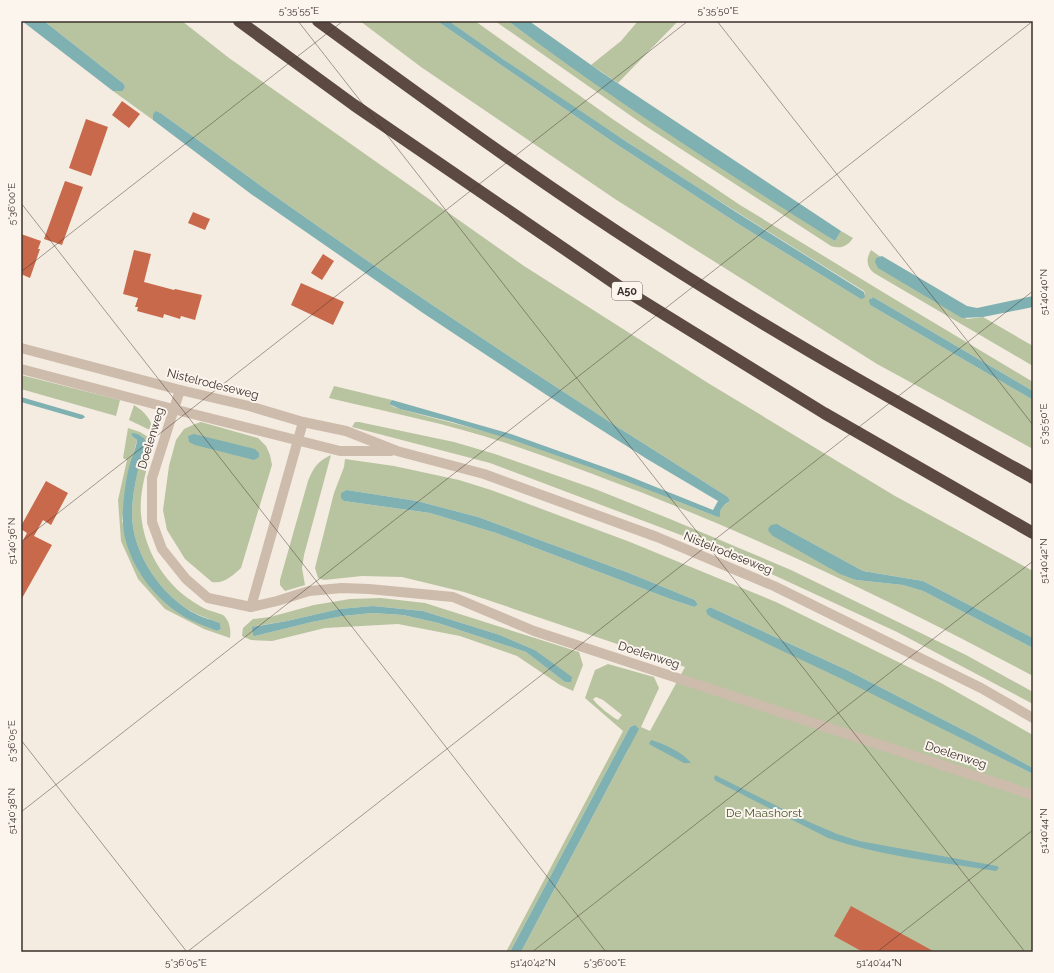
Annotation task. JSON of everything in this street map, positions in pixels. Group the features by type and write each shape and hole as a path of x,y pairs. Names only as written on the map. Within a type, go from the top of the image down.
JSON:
{"highway":[{"name":"A50","path":"239,21 354,105 620,287 824,413 1033,533"},
{"path":"318,21 392,75 559,192 708,290 860,380 1033,478"}],"street":[{"name":"Nistelrodeseweg","path":"21,348 180,390 249,406 303,422 346,431 397,451 491,477 657,537 774,586 981,688 1033,718"},
{"name":"Nistelrodeseweg","path":"21,369 340,451 397,451"},
{"name":"Doelenweg","path":"180,390 152,478 152,522 162,549 186,579 208,598 251,607 277,601 309,590 342,588 369,589 453,598 534,631 1033,795"},
{"path":"251,607 303,422"}],"green space":[{"path":"44,21 182,21 229,58 524,266 708,383 895,496 1033,571 1033,638 923,581 863,571 777,524 856,580 903,585 923,591 1033,648 1033,676 889,602 792,556 643,493 575,467 484,436 329,398 334,386 392,400 389,404 394,407 512,439 589,466 715,516 720,512 722,507 730,501 728,497 559,389 447,315 282,201 162,114 153,114 153,120 113,91 123,91 125,87 124,84"},
{"path":"360,21 437,21 613,142 740,225 859,298 865,294 864,291 707,193 551,92 449,21 475,21 611,118 740,205 1033,382 1033,391 873,297 871,298 869,302 870,305 1033,400 1033,449 877,364 615,199 421,67"},
{"path":"495,21 508,21 835,241 841,231 853,238 843,246 831,246 644,125"},
{"path":"638,21 678,21 618,83 591,65 621,41"},
{"path":"871,250 967,319 983,317 1033,346 1033,366 874,273 868,265 868,256"},
{"path":"21,375 120,400 116,416 21,389"},
{"path":"134,405 147,416 154,432 129,420"},
{"path":"201,422 258,438 266,446 272,465 241,568 228,579 220,582 212,582 185,559 167,530 163,510 169,466 176,440 184,429"},
{"path":"355,422 454,442 495,454 595,489 670,519 791,570 966,655 1033,692 1033,704 897,632 702,543 490,463 352,427"},
{"path":"128,428 140,432 148,437 146,446 152,448 141,497 141,514 146,540 157,564 172,584 192,601 225,617 230,626 230,638 204,629 165,609 138,579 121,541 118,500 127,460 123,458","holes":["131,433 142,436 145,442 135,485 132,511 133,525 141,553 156,579 165,590 187,609 220,623 221,629 217,631 204,625 140,573 130,553 122,521 127,479 137,440"]},
{"path":"331,455 304,555 302,568 305,585 285,591 280,585 280,580 308,481 316,465"},
{"name":"De Maashorst","path":"345,459 394,466 459,480 491,490 630,542 776,602 941,683 1033,735 1033,768 973,735 847,670 710,607 706,610 1033,774 1033,952 521,952 629,748 635,725 630,727 510,952 506,952 623,731 585,698 595,670 608,664 654,677 659,688 641,727 650,731 685,667 464,592 402,577 362,576 324,580 318,578 315,568 334,493 344,467","holes":["347,490 417,501 478,517 629,573 695,600 698,605 694,607 673,600 496,533 430,513 344,501","596,697 603,700 622,715 618,720 595,702 593,699"]},
{"path":"381,598 425,603 579,652 583,665 573,691 560,685 517,656 460,636 398,624 325,628 272,641 251,640 242,636 243,628 253,619 270,617 314,605 350,599","holes":["373,606 423,611 500,635 535,650 571,677 571,682 565,682 526,652 438,623 403,615 372,613 343,616 255,636 257,626 339,609"]}],"water":[{"path":"22,21 44,21 124,84 125,87 123,91 113,91"},
{"path":"437,21 449,21 627,142 864,292 865,297 862,299 859,298 740,225 613,142"},
{"path":"508,21 529,21 601,72 841,231 835,241 628,107"},
{"path":"156,111 282,201 447,315 559,389 728,497 730,501 721,509 720,517 595,469 513,440 452,422 400,409 389,404 392,400 511,434 626,475 713,510 718,501 647,459 545,394 423,313 251,194 153,120 153,114"},
{"path":"882,256 967,306 977,308 1033,296 1033,307 983,317 962,318 878,268 875,262 876,258"},
{"path":"873,297 1033,391 1033,400 870,305 869,300"},
{"path":"21,397 83,415 85,417 80,419 21,402"},
{"path":"131,433 140,435 146,442 137,476 132,511 136,539 141,553 156,579 165,590 187,609 220,623 221,629 217,631 183,616 170,607 148,584 138,570 131,556 123,525 123,509 126,480 137,440"},
{"path":"194,434 255,449 259,453 259,457 254,460 195,445 189,442 188,436"},
{"path":"347,490 417,501 478,517 629,573 695,600 698,605 694,607 673,600 496,533 430,513 344,501 341,498 341,493"},
{"path":"777,524 863,571 923,581 1033,638 1033,648 923,591 903,585 856,580 840,574 773,536 768,529 771,525"},
{"path":"373,606 423,611 500,635 535,650 572,677 571,682 565,682 526,652 438,623 403,615 372,613 343,616 255,636 253,635 252,627 287,621 339,609"},
{"path":"710,607 847,670 973,735 1033,768 1033,774 842,679 711,617 707,614 706,610"},
{"path":"635,725 639,729 521,952 510,952 630,727"},
{"path":"651,740 673,749 683,755 691,763 684,763 649,744"},
{"path":"715,775 807,821 837,834 859,841 997,866 999,868 996,871 905,857 866,849 828,838 716,781 714,779"}],"building":[{"path":"122,101 140,114 129,128 112,115"},
{"path":"86,119 108,127 91,176 69,168"},
{"path":"65,181 83,187 62,245 44,239"},
{"path":"193,212 210,219 205,230 188,223"},
{"path":"21,234 41,241 38,249 40,249 30,278 21,274"},
{"path":"134,250 151,254 144,282 174,290 202,295 195,320 181,316 180,319 164,314 163,318 137,311 138,307 135,307 138,298 123,294"},
{"path":"323,254 334,261 322,280 311,273"},
{"path":"301,283 344,302 333,325 291,305"},
{"path":"46,481 68,493 51,525 43,520 34,536 52,545 21,600 21,544 27,533 21,529 21,526"},
{"path":"851,906 935,952 863,952 834,936"}]}
